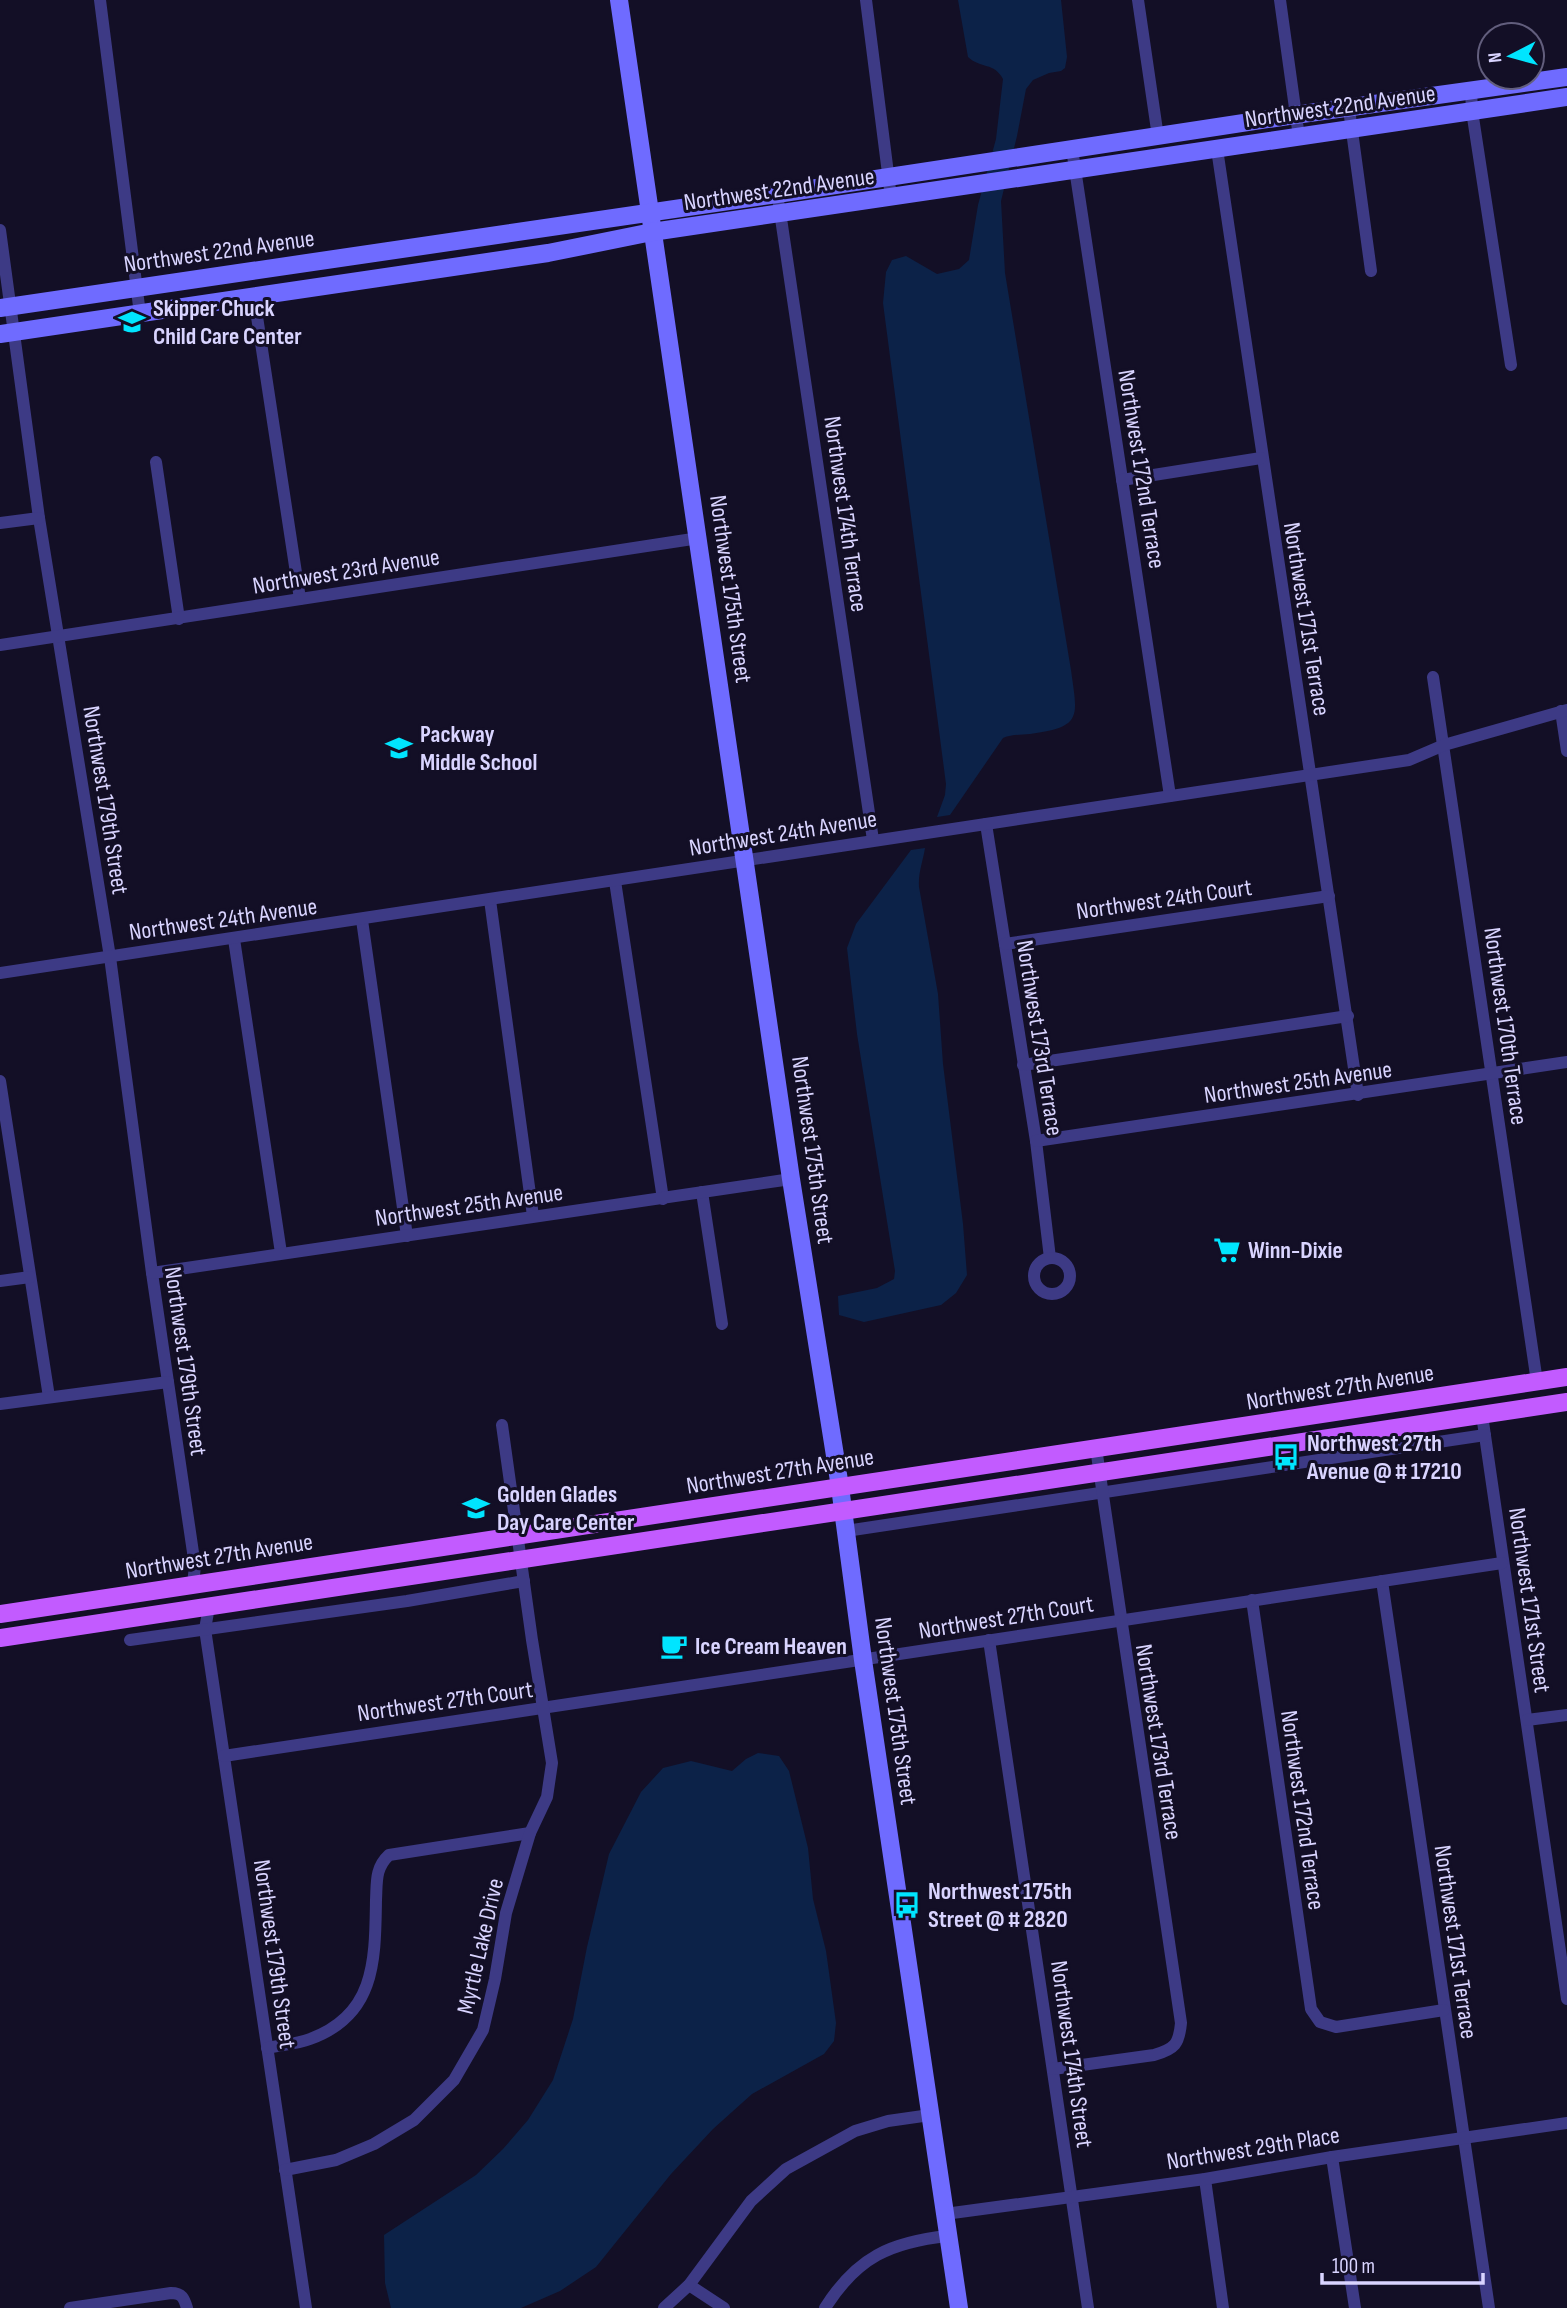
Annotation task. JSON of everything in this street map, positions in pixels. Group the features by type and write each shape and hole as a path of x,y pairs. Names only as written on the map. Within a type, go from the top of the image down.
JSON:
{"main road":[{"name":"Northwest 175th Street","path":"619,0 959,2308"},
{"name":"Northwest 22nd Avenue","path":"5,307 1567,77"},
{"name":"Northwest 22nd Avenue","path":"7,333 548,253 652,232 1567,97"},
{"name":"Northwest 27th Avenue","path":"0,1614 1567,1377"},
{"path":"1490,1414 1526,1395 1536,1382"},
{"name":"Northwest 27th Avenue","path":"0,1638 1567,1402"},
{"path":"1315,1415 1318,1440"},
{"path":"209,1607 212,1594 239,1578"},
{"path":"159,1614 188,1597 193,1584"}],"street":[{"path":"100,0 140,314"},
{"path":"866,0 891,197"},
{"path":"1138,0 1158,137"},
{"path":"1280,0 1299,137"},
{"path":"1472,90 1472,111 1511,365"},
{"path":"1349,109 1371,271"},
{"name":"Northwest 172nd Terrace","path":"1072,149 1170,796"},
{"name":"Northwest 171st Terrace","path":"1217,149 1358,1095"},
{"name":"Northwest 174th Terrace","path":"777,194 873,840"},
{"name":"Northwest 179th Street","path":"0,230 7,333 110,957 195,1566 193,1584"},
{"path":"254,297 300,598"},
{"path":"1122,480 1262,458"},
{"path":"156,463 179,619"},
{"path":"0,523 39,518"},
{"name":"Northwest 23rd Avenue","path":"0,645 699,538"},
{"name":"Northwest 170th Terrace","path":"1433,677 1536,1382"},
{"path":"1564,710 1567,751"},
{"name":"Northwest 24th Avenue","path":"0,973 1409,760 1444,745 1564,710"},
{"name":"Northwest 173rd Terrace","path":"986,824 1036,1141 1050,1258"},
{"path":"615,881 663,1199"},
{"name":"Northwest 24th Court","path":"1004,944 1329,896"},
{"path":"490,900 533,1216"},
{"path":"362,920 407,1236"},
{"path":"234,939 281,1253"},
{"path":"1023,1065 1348,1016"},
{"name":"Northwest 25th Avenue","path":"1036,1141 1567,1062"},
{"path":"0,1081 49,1397"},
{"name":"Northwest 25th Avenue","path":"152,1273 791,1179"},
{"path":"702,1192 722,1324"},
{"path":"0,1282 30,1277"},
{"path":"0,1404 168,1382"},
{"name":"Northwest 171st Street","path":"1490,1414 1485,1435 1567,1999"},
{"name":"Myrtle Lake Drive","path":"285,2170 336,2160 374,2144 414,2120 454,2080 483,2030 506,1913 530,1833 547,1797 552,1763 502,1425"},
{"path":"846,1531 1485,1435"},
{"name":"Northwest 173rd Terrace","path":"1053,2069 1168,2051 1177,2042 1181,2023 1096,1448"},
{"name":"Northwest 27th Court","path":"224,1756 1503,1563"},
{"path":"130,1640 407,1601 524,1581"},
{"name":"Northwest 171st Terrace","path":"1382,1581 1489,2308"},
{"name":"Northwest 172nd Terrace","path":"1252,1600 1311,2009 1320,2022 1336,2027 1444,2010"},
{"name":"Northwest 179th Street","path":"209,1607 205,1629 306,2308"},
{"name":"Northwest 174th Street","path":"989,1640 1088,2308"},
{"path":"1527,1720 1567,1715"},
{"path":"267,2048 309,2039 331,2029 354,2012 366,1990 372,1971 376,1948 377,1875 381,1862 389,1855 530,1833"},
{"path":"664,2308 689,2285 751,2201 786,2169 855,2131 888,2121 930,2115"},
{"name":"Northwest 29th Place","path":"945,2214 1205,2179 1332,2157 1567,2123"},
{"path":"1332,2157 1355,2308"},
{"path":"1205,2179 1223,2308"},
{"path":"825,2308 848,2277 862,2263 879,2252 920,2239 948,2236"},
{"path":"689,2285 724,2308"},
{"path":"70,2308 100,2306 178,2293 184,2298 187,2308"}],"water":[{"path":"958,0 1061,0 1067,57 1065,68 1033,80 1026,89 1001,201 1005,273 1071,670 1075,709 1073,717 1060,728 1003,738 950,815 937,817 946,784 883,303 886,272 892,260 906,256 937,274 959,269 969,260 978,205 996,139 1003,79 996,70 968,57"},
{"path":"925,848 919,887 938,994 943,1064 967,1275 956,1293 941,1305 864,1322 839,1315 838,1296 877,1288 894,1279 895,1271 857,1034 847,948 856,924 911,850"},
{"path":"758,1753 779,1756 789,1771 808,1848 813,1899 826,1951 836,2023 834,2041 824,2054 752,2094 713,2129 671,2174 596,2267 560,2291 521,2308 391,2308 385,2283 384,2235 476,2175 528,2120 553,2080 573,2019 609,1854 641,1792 663,1768 691,1761 732,1771"}],"place":[{"name":"Skipper Chuck Child Care Center","path":"132,322"},
{"name":"Packway Middle School","path":"399,748"},
{"name":"Winn-Dixie","path":"1227,1250"},
{"name":"Northwest 27th Avenue @ # 17210","path":"1286,1457"},
{"name":"Golden Glades Day Care Center","path":"476,1508"},
{"name":"Ice Cream Heaven","path":"674,1646"},
{"name":"Northwest 175th Street @ # 2820","path":"907,1905"}]}
